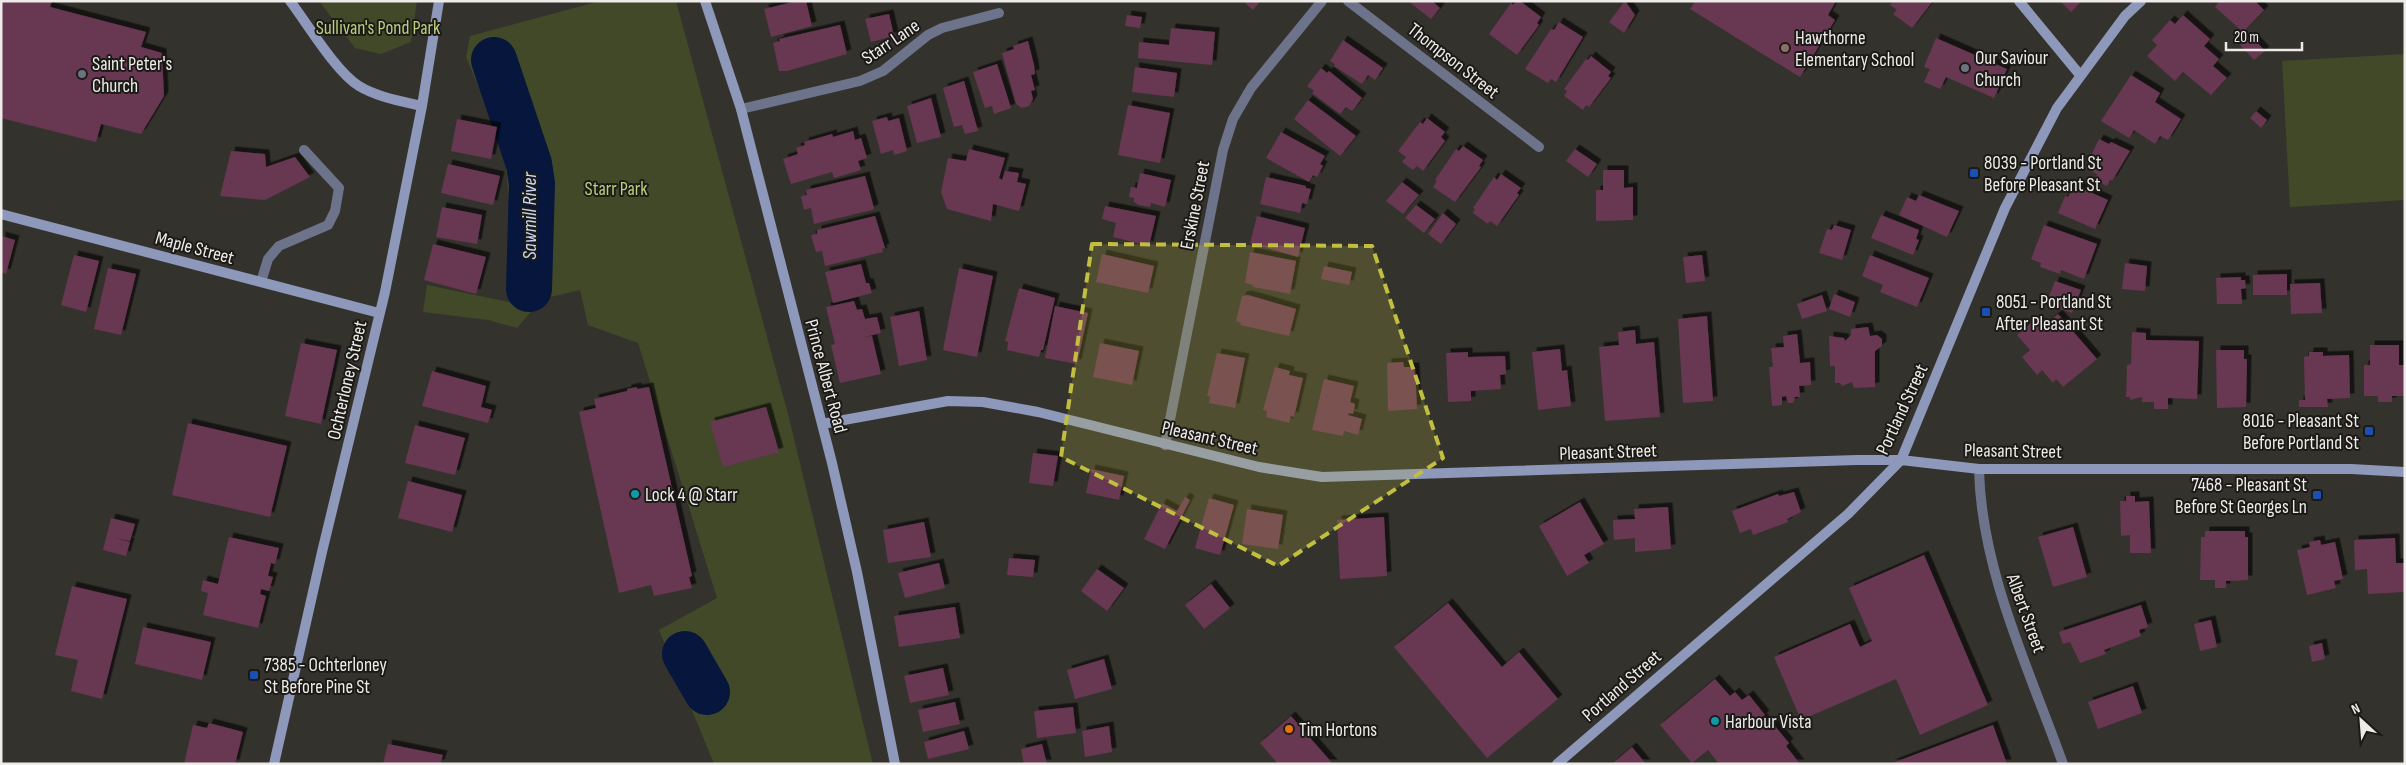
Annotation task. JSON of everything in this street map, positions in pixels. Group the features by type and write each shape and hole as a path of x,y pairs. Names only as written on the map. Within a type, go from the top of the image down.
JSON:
{"main road":[{"path":"290,1 341,68 358,86 389,98 422,106"},
{"name":"Ochterloney Street","path":"274,764 379,313 422,106 439,1"},
{"name":"Prince Albert Road","path":"706,1 741,109 822,424 857,572 895,764"},
{"path":"2019,1 2080,75"},
{"name":"Portland Street","path":"1557,764 1848,514 1901,460 2005,208 2057,108 2125,16 2141,1"},
{"name":"Maple Street","path":"1,214 379,313"},
{"name":"Pleasant Street","path":"822,424 948,401 983,402 1038,412 1259,468 1322,476 1901,460 1979,469 2351,469 2405,472"}],"street":[{"name":"Erskine Street","path":"1164,445 1223,150 1233,119 1251,88 1322,1"},
{"name":"Thompson Street","path":"1348,1 1538,147"},
{"name":"Starr Lane","path":"741,109 860,81 883,72 935,31 999,13"},
{"path":"261,282 268,259 279,246 328,225 335,211 339,188 304,150"},
{"name":"Albert Street","path":"1979,469 1980,502 1993,571 2063,764"}],"highlighted area":[{"path":"1092,244 1372,246 1443,458 1278,566 1061,457"}],"green space":[{"name":"Sullivan's Pond Park","path":"319,1 417,1 411,42 381,54 355,48"},
{"name":"Starr Park","path":"600,1 676,1 788,414 873,764 714,764 659,630 717,598 638,343 588,325 580,290 542,299 517,328 488,320 423,312 427,285 519,304 504,147 466,57 470,36"},
{"path":"2405,54 2405,200 2290,207 2282,61"}],"building":[{"name":"Saint Peter's Church","path":"1,1 52,1 50,7 146,32 141,47 162,53 164,96 141,134 101,124 96,142 1,118"},
{"path":"797,1 806,1 812,26 771,37 764,9"},
{"path":"1243,1 1261,1 1253,10"},
{"path":"1408,1 1432,1 1440,8 1431,19"},
{"path":"1516,1 1520,1 1541,17 1537,23 1539,25 1517,55 1489,34 1511,3 1513,5"},
{"path":"1625,1 1635,15 1624,33 1609,22"},
{"name":"Hawthorne Elementary School","path":"1695,1 1836,1 1828,15 1835,20 1800,77 1690,9"},
{"path":"1893,1 1933,1 1912,28 1893,14 1897,10 1890,5"},
{"path":"2060,1 2082,1 2071,12"},
{"path":"2219,1 2255,1 2264,10 2243,32 2215,7"},
{"path":"889,14 894,36 871,42 865,19"},
{"path":"1127,15 1142,17 1140,28 1125,26"},
{"path":"2183,15 2210,39 2204,46 2219,59 2213,66 2227,78 2211,95 2183,72 2175,81 2147,56 2157,45 2152,40 2170,20 2175,24"},
{"path":"1559,22 1583,37 1556,82 1551,79 1548,83 1525,69 1551,29 1554,30"},
{"path":"840,25 847,54 787,71 779,71 773,43 780,41 779,39"},
{"path":"1171,28 1215,32 1212,65 1138,58 1139,42 1169,45"},
{"path":"2251,36 2265,51 2254,60 2240,45"},
{"name":"Our Saviour Church","path":"1936,38 2007,69 1994,98 1946,77 1940,89 1924,82 1930,69 1924,67"},
{"path":"1343,40 1383,68 1375,80 1368,75 1362,84 1334,66 1335,64 1330,61"},
{"path":"1028,41 1034,65 1035,74 1031,75 1035,90 1031,91 1033,99 1029,106 1022,108 1016,104 1002,53 1014,49 1013,46"},
{"path":"1591,56 1611,72 1608,76 1611,78 1589,107 1586,105 1583,110 1564,96 1567,91 1564,89 1586,59 1588,60"},
{"path":"997,64 1011,108 994,114 992,106 985,108 973,72"},
{"path":"1135,67 1177,73 1174,97 1132,92"},
{"path":"1321,68 1327,73 1329,71 1362,98 1352,111 1346,107 1340,114 1312,93 1314,91 1307,86"},
{"path":"2131,75 2160,93 2155,102 2181,119 2168,140 2160,136 2155,144 2134,130 2129,138 2101,121"},
{"path":"964,81 978,131 965,134 962,125 954,127 943,88"},
{"path":"931,98 941,137 917,143 907,106"},
{"path":"1308,100 1356,136 1340,156 1294,119"},
{"path":"1128,105 1170,113 1160,163 1118,155"},
{"path":"2256,111 2267,120 2261,128 2250,118"},
{"path":"887,117 888,121 899,118 907,151 894,155 893,150 881,154 872,121"},
{"path":"1427,118 1445,132 1441,137 1445,141 1423,171 1417,166 1413,170 1402,162 1406,157 1398,151 1420,122 1423,124"},
{"path":"457,119 497,127 491,159 451,151"},
{"path":"853,131 855,140 861,138 867,158 858,161 861,170 834,178 832,172 791,184 783,159 798,154 796,148 805,145 804,142 832,134 833,137"},
{"path":"1281,132 1325,156 1320,164 1323,166 1317,177 1313,175 1309,182 1266,158"},
{"path":"2099,139 2109,144 2111,142 2130,151 2107,186 2095,180 2097,174 2085,168"},
{"path":"1463,146 1483,160 1479,166 1481,167 1455,202 1433,187 1437,181 1435,180 1456,149 1459,151"},
{"path":"969,149 1005,158 999,178 1002,180 1005,171 1019,173 1017,182 1026,184 1019,211 993,204 991,221 947,209 941,192 948,158 966,161"},
{"path":"1575,149 1597,164 1588,177 1566,161"},
{"path":"231,151 265,154 266,167 295,157 310,177 265,200 220,196"},
{"path":"448,164 500,176 493,205 441,193"},
{"path":"1603,170 1624,170 1624,188 1633,187 1633,220 1596,221 1596,190 1603,190"},
{"path":"1140,173 1171,180 1165,207 1151,203 1150,207 1139,205 1134,202 1134,198 1129,197 1131,187 1137,188"},
{"path":"1501,174 1521,188 1517,193 1519,195 1497,226 1490,221 1488,224 1473,213 1475,209 1473,208 1494,177 1497,180"},
{"path":"865,176 874,208 872,210 814,224 811,208 804,210 801,196 807,195 806,190"},
{"path":"1266,177 1306,186 1306,188 1311,189 1307,204 1302,203 1300,213 1260,204"},
{"path":"1402,182 1419,195 1403,214 1386,201"},
{"path":"2074,185 2108,200 2095,229 2058,213 2065,196 2068,197"},
{"path":"1919,195 1959,211 1947,237 1899,215 1907,197 1916,201"},
{"path":"1416,205 1435,219 1424,233 1405,218"},
{"path":"1105,206 1156,216 1149,246 1113,237 1116,223 1102,219"},
{"path":"442,207 482,215 477,244 436,237"},
{"path":"1443,213 1456,224 1441,244 1428,234"},
{"path":"1881,215 1919,230 1916,239 1919,240 1913,255 1871,238"},
{"path":"875,216 885,248 882,249 883,252 825,266 822,251 816,252 811,235 817,234 817,230"},
{"path":"1257,216 1305,228 1298,257 1250,243"},
{"path":"1834,225 1851,230 1842,260 1819,253 1827,229 1832,230"},
{"path":"2044,225 2097,244 2084,279 2061,270 2060,274 2040,267 2041,263 2031,259"},
{"path":"1,236 15,240 6,274 1,272"},
{"path":"433,244 486,257 476,294 424,280"},
{"path":"1250,252 1296,261 1290,294 1253,287 1253,285 1245,283"},
{"path":"1102,254 1154,266 1148,293 1096,282"},
{"path":"74,255 99,261 86,312 61,305"},
{"path":"1702,255 1705,281 1686,283 1683,257"},
{"path":"1870,255 1929,278 1917,307 1880,292 1883,285 1862,276"},
{"path":"2125,263 2147,266 2145,291 2122,289"},
{"path":"861,264 866,283 869,283 872,293 833,303 825,272"},
{"path":"1324,266 1352,272 1349,285 1321,279"},
{"path":"108,268 136,274 121,335 94,329"},
{"path":"959,268 993,276 977,357 943,350"},
{"path":"2287,274 2287,295 2253,295 2253,275"},
{"path":"2241,277 2241,280 2245,280 2246,288 2241,289 2242,304 2217,304 2216,278"},
{"path":"2055,281 2081,290 2072,313 2046,304"},
{"path":"2320,283 2322,313 2291,314 2290,284"},
{"path":"1019,288 1055,298 1043,350 1041,350 1039,357 1007,350 1008,342 1005,341"},
{"path":"1834,294 1855,302 1850,317 1829,309"},
{"path":"1248,295 1296,309 1289,336 1240,325 1241,323 1236,321 1242,296"},
{"path":"1822,295 1827,311 1802,319 1797,304"},
{"path":"854,301 857,310 862,309 865,319 877,317 881,333 865,337 872,336 881,374 840,383 831,345 835,344 826,307"},
{"path":"1055,306 1088,313 1077,364 1045,358"},
{"path":"919,311 927,360 899,366 890,317"},
{"path":"2058,314 2097,359 2063,387 2056,379 2053,383 2042,370 2037,375 2022,357 2030,350 2017,335 2036,319 2043,326"},
{"path":"1707,316 1713,401 1683,403 1678,319"},
{"path":"1868,327 1870,336 1877,335 1882,339 1882,346 1875,351 1875,387 1854,388 1852,382 1842,386 1840,383 1835,383 1835,366 1830,366 1829,336 1844,338 1845,341 1851,335 1851,329"},
{"path":"1635,330 1636,344 1654,342 1660,417 1605,421 1599,347 1619,345 1618,332"},
{"path":"2132,332 2146,333 2146,340 2199,341 2197,399 2168,398 2168,409 2154,409 2154,402 2142,402 2142,397 2130,400 2130,397 2126,397 2127,365 2131,364"},
{"path":"1797,334 1800,363 1810,362 1811,385 1799,386 1800,397 1795,397 1793,403 1788,403 1786,396 1782,397 1782,405 1772,406 1769,367 1773,367 1771,348 1784,347 1783,336"},
{"path":"301,343 337,350 321,424 285,416"},
{"path":"1100,343 1139,351 1132,385 1093,377"},
{"path":"2370,345 2399,345 2399,365 2405,365 2405,396 2392,396 2392,402 2378,402 2378,396 2364,396 2364,365 2370,365"},
{"path":"1560,349 1562,371 1567,370 1571,406 1538,410 1532,352"},
{"path":"2216,350 2244,350 2244,359 2247,359 2246,407 2217,408"},
{"path":"1468,352 1468,357 1505,356 1506,374 1500,375 1501,389 1471,391 1471,401 1448,402 1446,353"},
{"path":"2309,352 2323,352 2323,356 2349,355 2350,398 2327,399 2328,407 2299,407 2299,400 2305,400 2304,357 2309,356"},
{"path":"1217,353 1245,358 1235,408 1209,403 1210,396 1207,396"},
{"path":"1403,362 1404,367 1415,367 1417,409 1388,411 1387,363"},
{"path":"1275,367 1290,371 1289,375 1303,378 1294,417 1291,416 1289,423 1266,417 1267,411 1263,410"},
{"path":"432,371 486,386 481,407 492,410 488,423 422,406"},
{"path":"1324,379 1354,386 1350,402 1355,404 1353,414 1349,413 1348,415 1362,419 1358,435 1344,431 1343,436 1312,430"},
{"name":"Lock 4 @ Starr","path":"637,387 637,389 649,387 692,576 689,577 692,588 654,596 651,585 619,593 579,412 596,408 594,399"},
{"path":"766,407 779,452 723,467 710,422"},
{"path":"188,423 287,446 270,517 172,495"},
{"path":"415,425 465,438 455,475 405,463"},
{"path":"1033,453 1058,456 1053,486 1029,483"},
{"path":"1091,469 1124,476 1119,500 1086,493"},
{"path":"408,481 462,495 452,532 398,518"},
{"path":"1794,492 1801,512 1787,519 1788,522 1753,535 1751,529 1740,533 1732,511 1778,494 1779,496"},
{"path":"2126,496 2135,496 2135,502 2149,501 2151,553 2130,553 2130,535 2121,536 2120,501 2126,501"},
{"path":"1185,497 1190,500 1165,549 1144,539 1162,503 1177,511"},
{"path":"1209,498 1234,505 1220,555 1195,548"},
{"path":"1580,502 1604,544 1584,555 1589,563 1567,576 1539,526"},
{"path":"1668,507 1671,549 1635,552 1635,538 1614,540 1613,520 1635,519 1634,509"},
{"path":"1247,509 1283,515 1278,549 1242,544"},
{"path":"1384,517 1387,576 1340,579 1337,520"},
{"path":"111,518 135,524 130,541 115,538 130,542 126,556 103,550"},
{"path":"924,522 931,557 888,563 883,530"},
{"path":"2073,527 2087,577 2053,587 2038,537"},
{"path":"2205,531 2245,531 2245,537 2248,537 2248,580 2226,581 2226,588 2215,588 2215,580 2200,580 2201,537 2205,537"},
{"path":"229,537 279,548 275,564 271,563 268,576 273,577 269,591 261,589 260,594 266,596 258,628 203,615 208,593 201,591 203,580 218,584"},
{"path":"2395,538 2396,563 2404,563 2405,592 2368,594 2367,569 2355,570 2354,540"},
{"path":"2320,540 2321,545 2335,542 2343,579 2334,581 2336,588 2307,595 2297,550 2310,547 2309,542"},
{"path":"1924,555 1988,705 1920,735 1896,679 1801,720 1774,657 1850,624 1860,647 1872,641 1849,588"},
{"path":"1009,558 1035,560 1033,577 1007,575"},
{"path":"939,563 945,588 905,598 898,573"},
{"path":"1097,569 1124,588 1107,611 1081,591"},
{"path":"1211,584 1230,608 1204,629 1185,605"},
{"path":"72,586 127,599 102,699 71,691 78,660 55,655"},
{"path":"1448,603 1502,667 1519,652 1558,699 1487,758 1394,647"},
{"path":"2141,605 2148,627 2139,630 2141,636 2104,650 2106,654 2080,663 2070,642 2063,644 2059,632"},
{"path":"955,607 960,638 899,647 894,616"},
{"path":"2211,620 2217,647 2200,651 2194,624"},
{"path":"143,627 211,642 202,680 135,664"},
{"path":"2322,643 2325,659 2312,662 2309,646"},
{"path":"1104,659 1112,689 1075,699 1067,670"},
{"path":"943,668 949,695 910,703 904,676"},
{"name":"Harbour Vista","path":"1715,679 1730,696 1735,692 1742,700 1749,695 1765,715 1762,717 1770,727 1773,724 1789,743 1786,746 1800,764 1719,764 1708,750 1692,763 1660,725"},
{"path":"2133,686 2142,713 2098,729 2088,702"},
{"path":"955,702 960,724 923,732 918,710"},
{"path":"1073,707 1076,733 1037,738 1034,711"},
{"name":"Tim Hortons","path":"1291,716 1333,764 1278,764 1260,743"},
{"path":"209,723 243,732 235,764 184,764 193,725 207,728"},
{"path":"1993,725 2007,764 1890,764"},
{"path":"1109,726 1112,752 1085,757 1082,731"},
{"path":"964,731 969,749 928,759 924,742"},
{"path":"388,744 443,755 440,764 383,764"},
{"path":"1042,744 1047,764 1024,764 1021,749"},
{"path":"1632,747 1646,764 1612,764"}],"waterway":[{"name":"Sawmill River","path":"494,60 529,164 532,184 529,289"},
{"name":"Sawmill River","path":"685,654 707,692"}],"place":[{"name":"Hawthorne Elementary School","path":"1785,48"},
{"name":"Our Saviour Church","path":"1965,68"},
{"name":"Saint Peter's Church","path":"82,74"},
{"name":"8039 - Portland St Before Pleasant St","path":"1974,173"},
{"name":"8051 - Portland St After Pleasant St","path":"1986,312"},
{"name":"8016 - Pleasant St Before Portland St","path":"2369,431"},
{"name":"Lock 4 @ Starr","path":"635,494"},
{"name":"7468 - Pleasant St Before St Georges Ln","path":"2317,495"},
{"name":"7385 - Ochterloney St Before Pine St","path":"254,675"},
{"name":"Harbour Vista","path":"1715,721"},
{"name":"Tim Hortons","path":"1289,729"}]}
